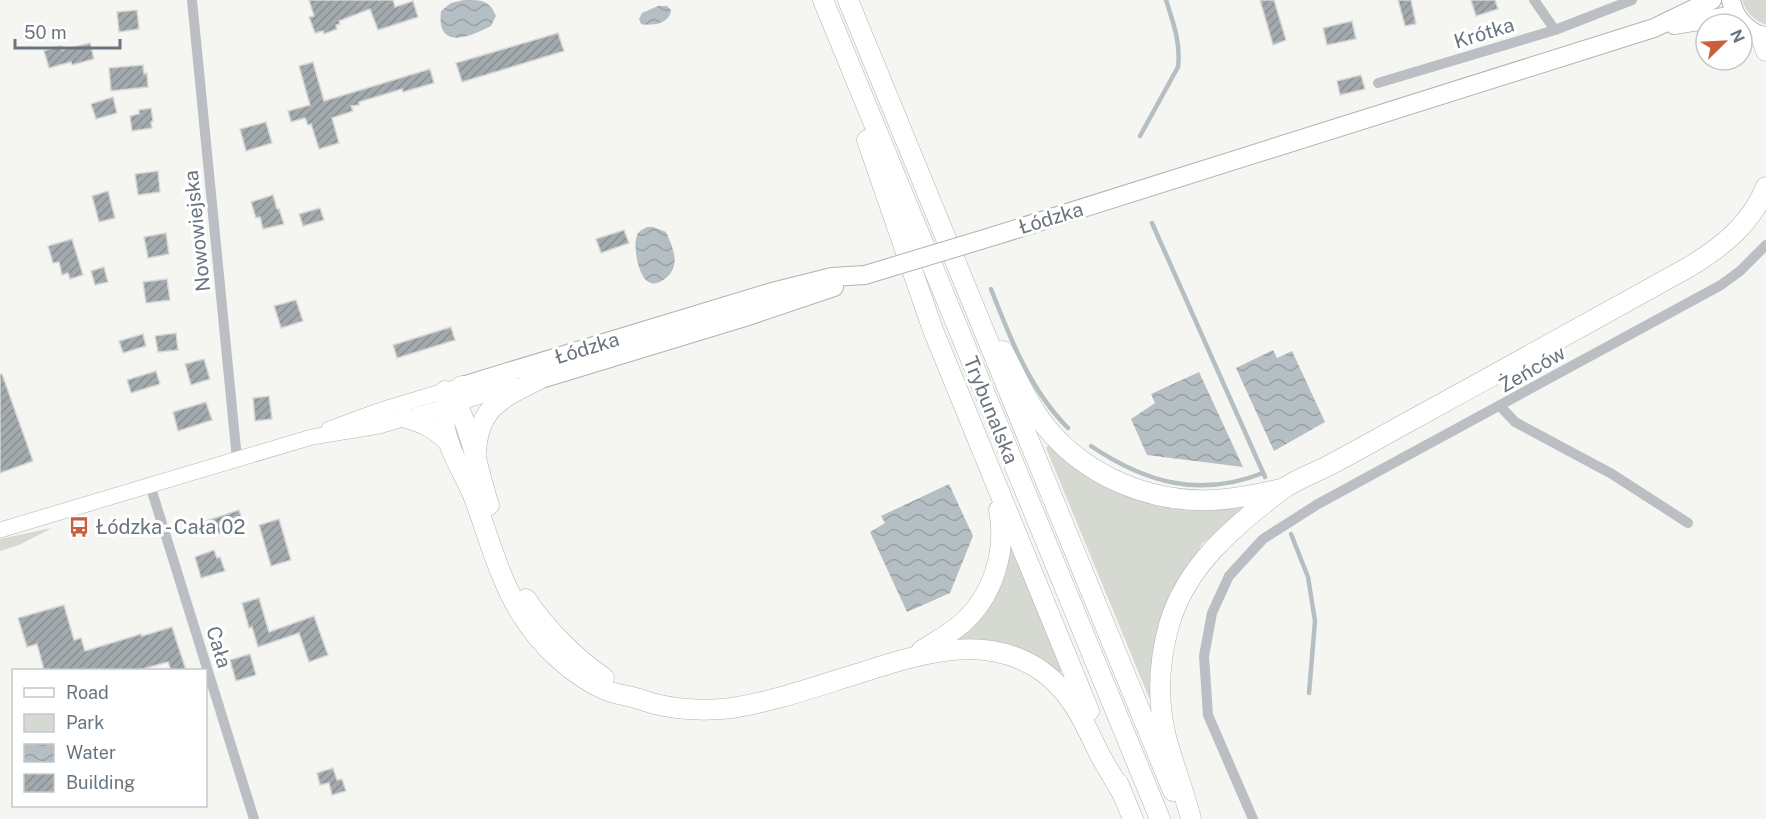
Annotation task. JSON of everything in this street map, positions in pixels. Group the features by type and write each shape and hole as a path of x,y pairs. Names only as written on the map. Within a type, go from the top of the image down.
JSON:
{"highway":[{"name":"Trybunalska","path":"823,0 1160,819"},
{"name":"Trybunalska","path":"848,0 1159,761 1185,819"},
{"path":"848,62 870,147 933,330 1133,819"},
{"path":"1191,819 1166,736 1160,699 1160,679 1169,625 1192,575 1209,553 1238,525 1282,489 1356,451 1711,253 1745,224 1766,187"},
{"path":"956,264 1032,407 1046,427 1066,448 1086,464 1131,488 1152,495 1180,500 1213,500 1282,489"},
{"path":"476,461 479,433 489,412 502,398 538,380"},
{"path":"452,396 444,426 450,445 473,495 507,588 534,633 572,670 595,685 611,692 656,704 686,709 718,709 744,706 775,698 913,656 954,649 984,649 1007,654 1040,670 1059,685 1075,704 1122,793"},
{"path":"452,396 462,416 485,493 516,583 546,625 575,654 591,669 631,697"},
{"path":"406,418 432,428 450,445"},
{"path":"913,656 956,628 981,601 992,580 1000,554 1002,532 1001,516 991,473"}],"main road":[{"path":"1654,28 1712,0"},
{"path":"1654,28 1733,8 1746,28 1764,42"},
{"name":"Łódzka","path":"312,437 350,420 452,396 538,380 742,318 865,275 1654,28"},
{"name":"Łódzka","path":"0,530 312,437 368,428 406,418 452,396 772,292 832,277 865,275"}],"street":[{"name":"Nowowiejska","path":"192,0 237,459"},
{"path":"1534,0 1555,30"},
{"name":"Krótka","path":"1378,83 1555,30 1632,0"},
{"name":"Żeńców","path":"1689,523 1612,474 1515,422 1500,406 1721,285 1740,271 1766,245"},
{"path":"1253,819 1208,715 1204,656 1212,613 1229,576 1263,539 1318,504 1500,406"},
{"name":"Cała","path":"150,485 254,819"}],"green space":[{"path":"1742,0 1766,0 1766,25 1754,18 1754,12 1748,12"},
{"path":"1050,444 1130,497 1174,509 1248,507 1202,544 1172,596 1155,703 1150,700 1046,448"},
{"path":"52,528 19,545 0,551 0,539"},
{"path":"1010,545 1062,670 1059,674 954,641"}],"water":[{"path":"476,0 488,4 496,16 491,26 474,34 456,38 449,36 444,32 441,24 441,11 451,3"},
{"path":"658,6 667,6 671,10 670,15 664,21 655,24 641,24 639,19 642,13"},
{"path":"647,227 666,232 674,253 675,260 671,272 656,283 650,283 644,278 637,257 637,236"},
{"path":"1273,350 1277,358 1292,351 1325,422 1274,451 1236,368"},
{"path":"1199,372 1243,467 1147,455 1131,419 1155,403 1151,394"},
{"path":"949,484 973,536 950,593 907,612 870,532 885,523 881,516"}],"building":[{"path":"309,0 393,0 395,7 413,1 418,17 378,30 370,9 339,21 340,24 336,25 337,29 324,34 323,31 315,33 309,17 314,16"},
{"path":"1260,0 1274,0 1286,40 1273,45"},
{"path":"1398,0 1411,0 1416,24 1405,26"},
{"path":"1471,0 1495,0 1498,9 1476,16"},
{"path":"137,10 139,29 119,32 117,12"},
{"path":"1352,21 1356,39 1327,45 1323,28"},
{"path":"558,33 564,51 462,82 456,63"},
{"path":"90,43 94,59 49,68 44,51 61,46 62,50"},
{"path":"313,62 324,101 430,69 434,83 403,92 402,89 351,106 353,111 332,118 339,143 319,149 311,124 308,125 305,118 291,122 288,111 310,105 299,66"},
{"path":"143,65 144,74 147,73 148,87 111,91 109,68"},
{"path":"1361,75 1365,89 1340,95 1337,81"},
{"path":"113,97 117,113 96,119 91,104"},
{"path":"151,108 152,128 132,131 130,116 139,114 139,110"},
{"path":"266,122 272,143 246,151 240,129"},
{"path":"158,171 160,192 138,195 135,174"},
{"path":"108,191 115,218 99,222 92,196"},
{"path":"273,195 284,224 263,229 260,217 256,218 251,202"},
{"path":"320,208 324,220 303,226 299,214"},
{"path":"624,230 629,243 601,253 596,239"},
{"path":"166,233 169,254 148,258 144,237"},
{"path":"72,239 83,275 70,279 68,273 62,275 59,262 53,263 48,246"},
{"path":"104,267 108,282 95,285 91,271"},
{"path":"167,279 170,300 146,303 143,282"},
{"path":"296,300 303,321 281,328 274,306"},
{"path":"451,327 455,340 397,358 393,345"},
{"path":"176,333 178,350 158,352 155,336"},
{"path":"143,334 146,346 123,353 119,341"},
{"path":"204,359 210,379 191,385 185,364"},
{"path":"156,371 160,384 131,393 127,380"},
{"path":"0,374 2,374 33,461 0,473"},
{"path":"269,396 272,419 255,421 253,398"},
{"path":"206,402 212,420 178,431 173,412"},
{"path":"239,510 244,525 211,536 206,521"},
{"path":"279,519 291,560 271,566 259,525"},
{"path":"214,550 217,558 220,557 225,571 201,578 195,557"},
{"path":"259,598 269,632 314,616 328,655 309,662 299,633 258,647 252,627 249,628 242,603"},
{"path":"64,605 74,640 81,638 85,651 172,627 186,669 171,669 168,662 143,669 44,669 37,644 27,647 18,618"},
{"path":"250,654 256,675 236,681 230,660"},
{"path":"333,768 337,780 342,779 346,791 332,795 329,783 320,785 317,773"}],"waterway":[{"path":"1140,136 1178,67 1177,41 1166,0"},
{"path":"1152,223 1265,477"},
{"path":"991,289 1022,363 1043,397 1068,428"},
{"path":"1091,446 1132,469 1174,483 1217,485 1240,481 1263,473"},
{"path":"1291,534 1308,577 1315,621 1309,693"}],"place":[{"name":"Łódzka - Cała 02","path":"79,527"}]}
